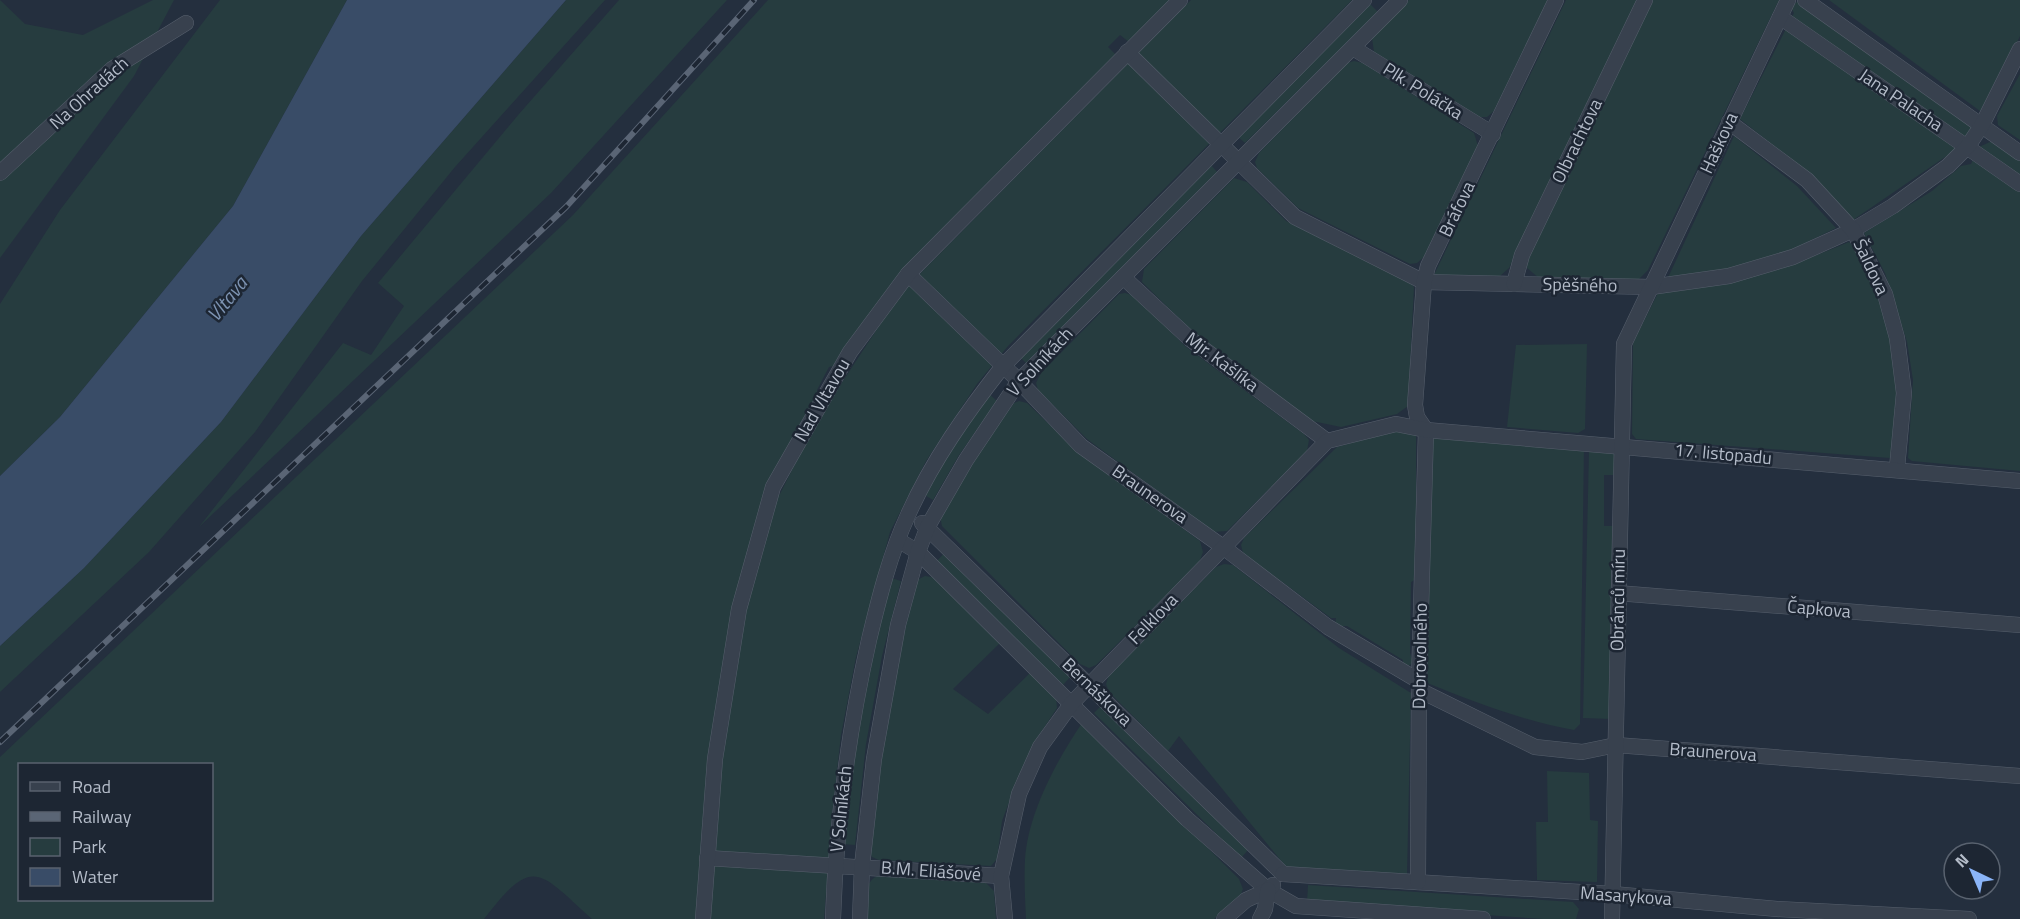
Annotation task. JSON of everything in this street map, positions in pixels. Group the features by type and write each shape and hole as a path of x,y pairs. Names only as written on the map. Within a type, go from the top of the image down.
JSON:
{"street":[{"name":"Nad Vltavou","path":"703,919 715,759 739,609 773,487 850,351 908,274 1180,0"},
{"name":"V Solníkách","path":"833,919 835,866 844,767 857,694 877,606 908,514 970,408 1004,366 1364,0"},
{"name":"V Solníkách","path":"860,919 862,866 883,698 898,625 918,552 928,526 991,420 1019,381 1240,163 1400,0"},
{"name":"Bráfova","path":"1426,430 1417,417 1415,405 1424,282 1428,266 1556,0"},
{"name":"Olbrachtova","path":"1514,284 1522,255 1645,0"},
{"name":"Haškova","path":"1651,287 1788,0"},
{"name":"Jana Palacha","path":"1805,0 2020,153"},
{"name":"Jana Palacha","path":"1780,17 2020,184"},
{"name":"Na Ohradách","path":"0,173 112,69 186,23"},
{"name":"Plk. Poláčka","path":"1353,48 1493,134"},
{"name":"Spěšného","path":"1127,52 1295,217 1424,282 1651,287 1729,276 1793,257 1853,230 1893,206 1948,166 1968,146 1982,125 2020,49"},
{"name":"Šaldova","path":"1729,122 1807,180 1853,230 1885,294 1897,338 1904,393 1897,468"},
{"name":"Braunerova","path":"908,274 1004,366 1081,446 1223,547 1328,627 1419,685 1535,747 1582,752 1616,745 2020,776"},
{"name":"Mjr. Kašlíka","path":"1123,277 1190,339 1327,441"},
{"name":"Obránců míru","path":"1612,919 1624,344 1651,287"},
{"path":"1327,441 1396,424 1426,430"},
{"name":"17. listopadu","path":"1426,430 1897,468 2020,481"},
{"name":"Dobrovolného","path":"1418,882 1419,685 1426,430"},
{"name":"Felklova","path":"1005,919 1001,876 1019,794 1040,747 1089,684 1327,441"},
{"name":"Bernáškova","path":"908,514 928,526 1283,874"},
{"name":"Bernáškova","path":"898,540 918,552 1187,819 1268,890"},
{"name":"Čapkova","path":"1617,594 2020,625"},
{"path":"707,858 835,866"},
{"name":"V Solníkách","path":"835,866 862,866"},
{"name":"B.M. Eliášové","path":"862,866 1001,876"},
{"path":"1224,919 1246,900 1268,890 1283,874"},
{"name":"Masarykova","path":"1283,874 1613,894 1777,909 1969,919"},
{"path":"1260,919 1268,890"},
{"path":"1268,890 1296,906 1483,919"}],"green space":[{"path":"0,0 25,24 83,35 153,0 174,0 134,76 0,258"},
{"path":"220,0 347,0 233,206 60,417 0,476 0,304 60,210"},
{"path":"566,0 605,0 455,167 362,281 255,432 149,552 0,692 0,646 84,568 221,422 361,236"},
{"path":"619,0 727,0 551,193 199,527 343,343 371,355 404,306 378,283 519,114"},
{"path":"768,0 1176,0 1129,42 1120,35 1108,47 1116,55 985,194 837,365 829,367 817,390 818,397 761,507 780,494 816,422 900,294 1191,0 1352,0 1008,346 977,384 926,461 890,532 856,657 841,735 824,919 592,919 559,889 536,877 525,878 514,885 484,919 0,919 0,757 573,215"},
{"path":"1409,0 1548,0 1494,111 1487,117 1479,117 1374,52 1372,38"},
{"path":"1566,0 1638,0 1509,268 1500,276 1434,275"},
{"path":"1650,0 1779,0 1648,270 1638,280 1540,279 1526,267 1525,257"},
{"path":"1829,0 2020,0 2020,36 1985,109 1980,111"},
{"path":"1798,1 1972,127 1971,132 1951,153 1853,220 1812,176 1740,119 1794,13 1791,7"},
{"path":"1369,3 1378,12 1245,143 1237,136"},
{"path":"1354,61 1363,63 1474,133 1478,146 1424,257 1417,263 1410,264 1298,208 1257,168 1255,162 1259,153 1347,63"},
{"path":"2020,74 2020,140 1998,125 1997,116"},
{"path":"1734,136 1797,186 1836,228 1789,251 1728,269 1666,282"},
{"path":"1992,141 2020,161 2020,471 1912,461 1908,458 1913,380 1907,342 1885,273 1864,233 1932,191 1961,166 1971,164 1979,147"},
{"path":"1210,164 1218,173 1028,365 1020,357"},
{"path":"1234,178 1247,182 1286,221 1409,281 1414,287 1408,406 1397,414 1341,427 1312,421 1197,336 1142,282 1144,269"},
{"path":"1849,242 1864,265 1883,309 1894,359 1897,411 1890,458 1636,439 1632,434 1633,343 1658,293 1708,286 1755,275"},
{"path":"1119,294 1135,296 1186,347 1309,440 1307,451 1227,531 1213,532 1087,439 1038,390 1036,383 1041,373"},
{"path":"1587,344 1585,429 1578,433 1507,427 1516,345"},
{"path":"988,393 997,401 959,455 933,500 923,494"},
{"path":"1019,401 1027,403 1077,451 1200,541 1203,552 1199,563 1096,665 1089,668 1080,664 942,526 940,516 978,453 1014,403"},
{"path":"1395,431 1416,434 1416,579 1411,582 1410,653 1413,662 1410,665 1403,665 1403,660 1347,626 1335,626 1336,618 1331,618 1243,553 1241,545 1244,538 1337,447"},
{"path":"1432,436 1584,449 1580,724 1574,730 1518,716 1427,683"},
{"path":"1589,450 1615,450 1614,475 1604,475 1604,526 1614,526 1611,719 1583,718"},
{"path":"945,552 1071,676 1063,685 937,561"},
{"path":"1224,564 1233,565 1339,648 1411,693 1407,876 1287,868 1179,736 1168,751 1109,692 1106,684 1109,675 1216,567"},
{"path":"925,576 937,578 1001,642 953,689 988,714 1031,672 1056,697 1057,708 1032,746 1017,781 1002,821 997,859 991,866 879,860 872,857 869,850 881,748 894,680 917,580"},
{"path":"891,578 901,581 882,656 866,744 855,845 843,844 855,740 870,653"},
{"path":"1102,705 1248,850 1241,858 1094,713"},
{"path":"1082,723 1239,879 1243,889 1241,894 1214,919 1026,919 1027,841 1045,788"},
{"path":"1547,771 1589,773 1590,820 1598,821 1597,882 1537,880 1536,822 1548,822"},
{"path":"879,875 986,883 994,891 996,919 866,919 867,888"},
{"path":"1308,885 1573,902 1579,909 1576,919 1543,919 1307,903"}],"water":[{"name":"Vltava","path":"347,0 566,0 361,236 221,422 84,568 0,646 0,476 60,417 233,206"}],"railway":[{"path":"0,742 566,207 754,0"}]}
